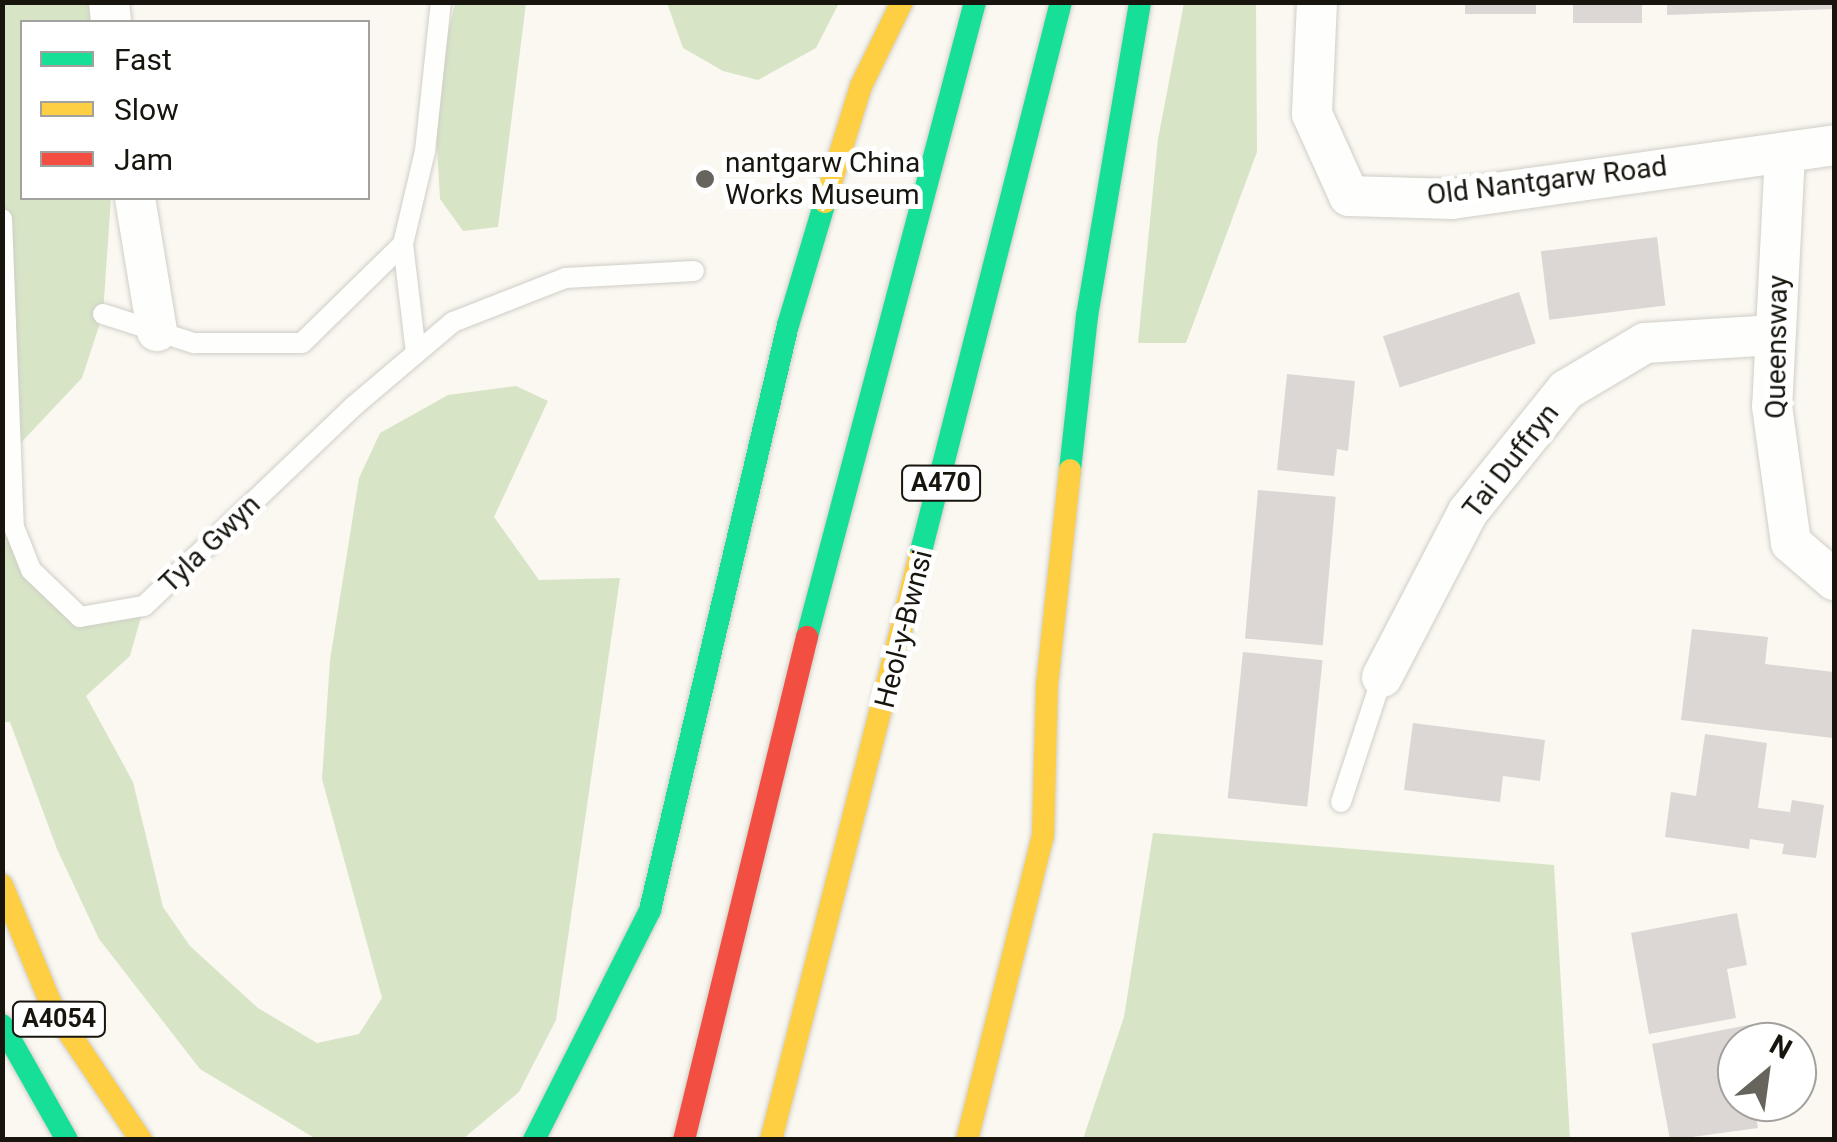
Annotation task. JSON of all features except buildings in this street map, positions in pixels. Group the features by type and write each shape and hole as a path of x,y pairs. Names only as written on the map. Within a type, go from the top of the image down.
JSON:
{"main road":[{"path":"534,1140 650,910 788,324 861,86 902,2"},
{"path":"684,1140 832,536 975,2"},
{"name":"Heol-y-Bwnsi","path":"771,1140 820,964 1061,2"},
{"path":"967,1140 1042,836 1047,686 1087,316 1140,2"},
{"name":"A4054","path":"2,885 54,1009 141,1140"},
{"name":"A4054","path":"2,1025 67,1140"}],"street":[{"name":"Old Nantgarw Road","path":"1317,2 1312,114 1349,196 1452,198 1834,145"},
{"name":"Queensway","path":"1785,153 1772,406 1791,543 1834,580"},
{"path":"134,200 158,331"},
{"name":"Tai Duffryn","path":"1382,677 1468,512 1566,390 1645,343 1775,335"}],"lane":[{"path":"416,353 403,244 426,152 441,2"},
{"name":"Tyla Gwyn","path":"2,218 14,527 31,570 80,617 144,606 448,325 565,278 694,271"},
{"path":"103,314 194,343 302,343 403,244"},
{"path":"1341,802 1382,677"}],"green space":[{"path":"667,2 839,3 816,48 758,80 723,71 683,48"},
{"path":"3,3 92,3 94,20 20,20 20,200 111,200 103,314 82,378 15,449 14,527 31,570 80,617 144,606 130,656 86,696 133,782 163,907 190,946 258,1008 317,1043 359,1034 382,998 322,779 330,660 359,478 380,433 448,395 516,386 548,401 494,517 539,580 620,578 556,1020 519,1092 464,1138 316,1139 200,1069 99,939 57,849 10,722 3,722"},
{"path":"455,3 526,3 498,227 463,231 440,199 434,96"},
{"path":"1184,3 1256,3 1257,152 1186,343 1138,343 1158,139"},
{"path":"1153,833 1554,865 1570,1139 1083,1139 1124,1017"}],"traffic: fast":[{"path":"807,637 975,2"},
{"path":"919,559 1061,2"},
{"path":"1070,470 1087,316 1140,2"},
{"path":"534,1140 650,910 788,325 825,202"},
{"path":"2,1025 67,1140"}],"traffic: slow":[{"path":"825,202 861,86 902,2"},
{"path":"967,1140 1043,836 1047,685 1070,470"},
{"path":"771,1140 919,559"},
{"path":"2,885 53,1009 141,1140"}],"traffic: jam":[{"path":"684,1140 807,637"}],"place":[{"name":"nantgarw China Works Museum","path":"705,179"}]}
